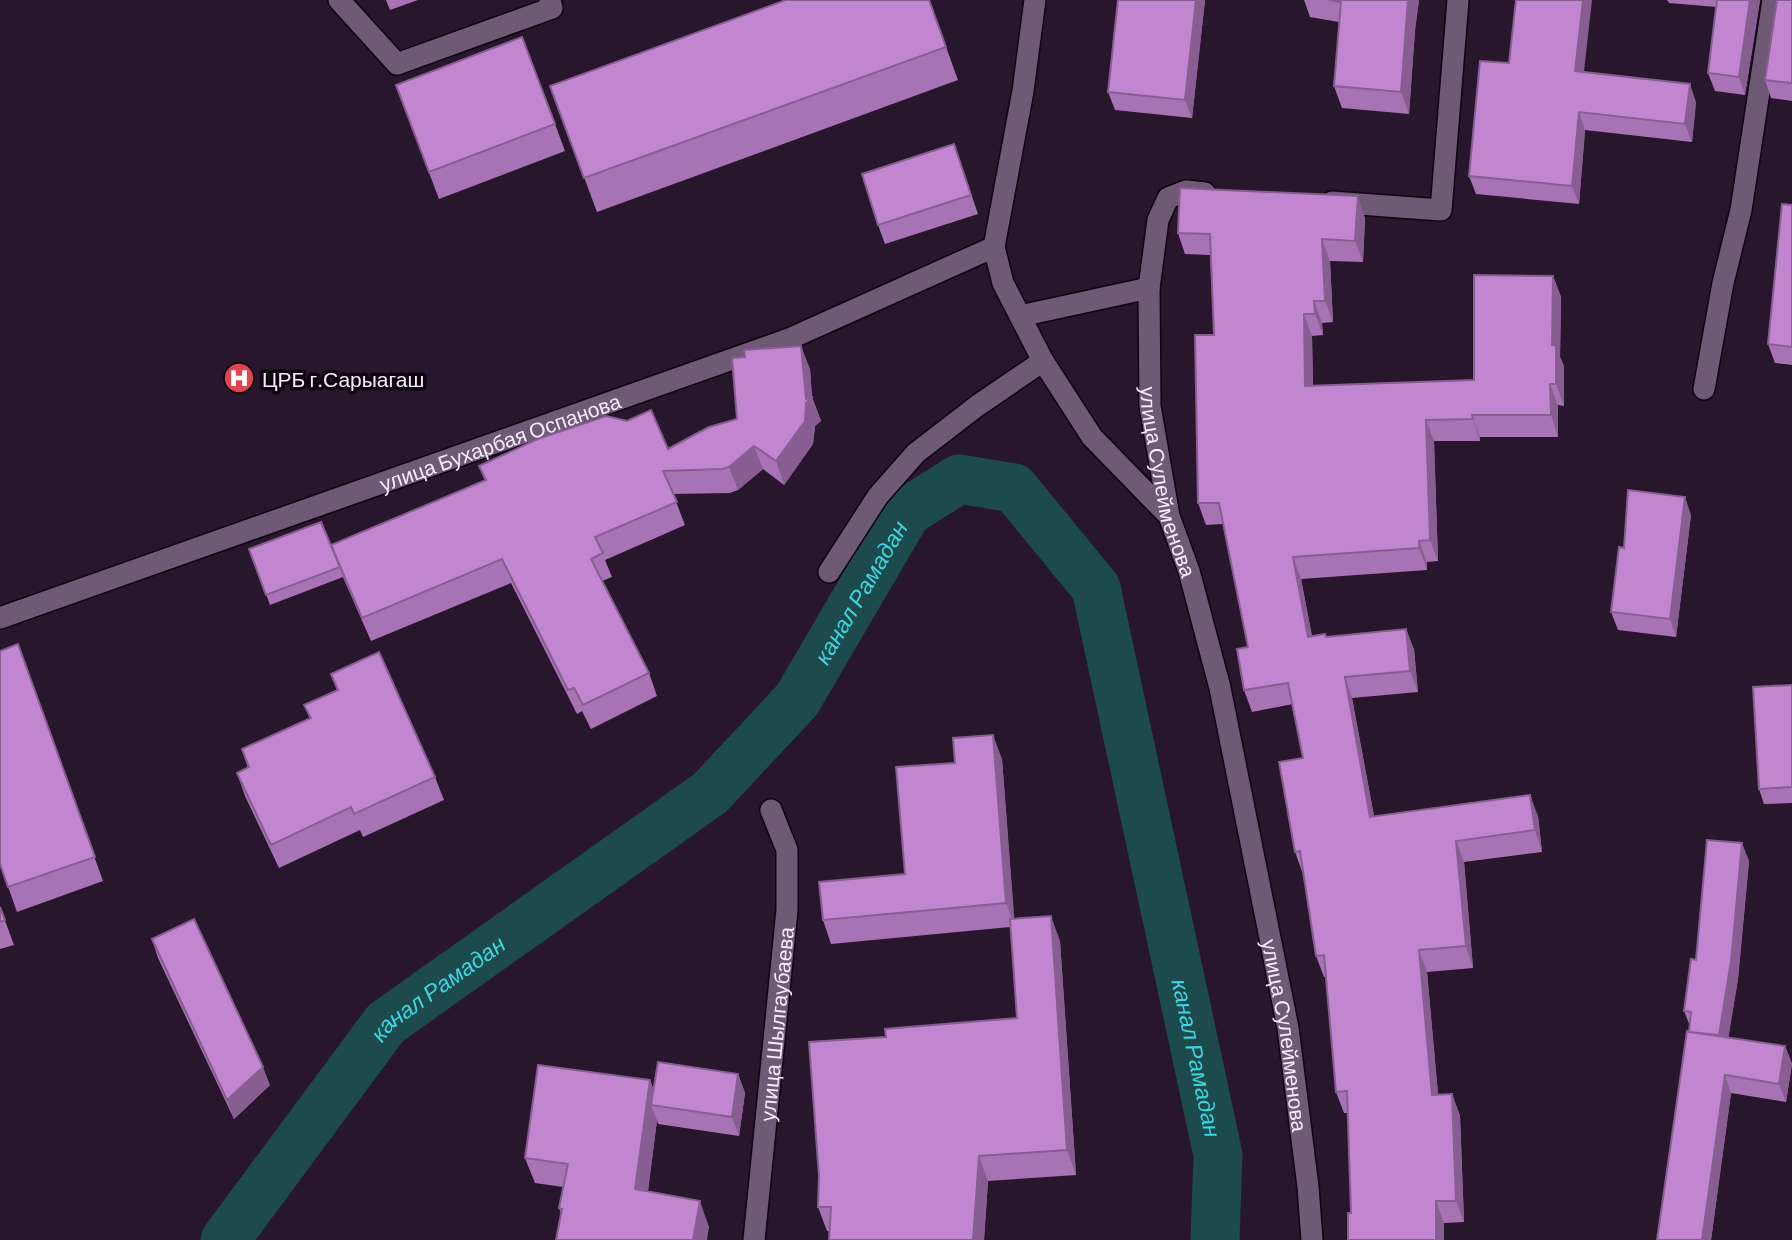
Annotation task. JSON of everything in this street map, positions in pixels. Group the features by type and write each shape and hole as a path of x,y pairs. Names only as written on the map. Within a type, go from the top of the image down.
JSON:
{"street":[{"path":"339,0 397,64 552,8 550,0"},
{"path":"1035,0 1023,91 994,247 1003,283 1042,361 1092,437 1169,516"},
{"path":"1307,200 1441,210 1458,0"},
{"path":"1704,389 1741,210 1773,0"},
{"name":"улица Сулейменова","path":"1226,194 1186,191 1168,198 1158,220 1149,288 1150,406 1169,516 1189,571 1220,688 1286,1014 1308,1188 1311,1240"},
{"name":"улица Бухарбая Оспанова","path":"0,618 789,339 994,247"},
{"path":"1020,316 1149,288"},
{"path":"829,572 878,496 916,453 1042,361"},
{"name":"улица Шылгаубаева","path":"754,1240 787,910 787,850 771,810"}],"building":[{"path":"786,0 929,0 946,47 584,178 550,86"},
{"path":"1118,0 1196,0 1185,100 1108,92"},
{"path":"1329,0 1408,0 1401,92 1334,86 1341,2"},
{"path":"1516,0 1583,0 1575,71 1690,84 1685,124 1579,112 1572,186 1469,176 1480,61 1509,63"},
{"path":"1717,0 1750,0 1739,77 1708,73"},
{"path":"1777,0 1792,0 1792,83 1765,80"},
{"path":"522,37 555,124 429,172 396,85"},
{"path":"954,144 971,195 878,225 862,174"},
{"path":"1180,188 1358,196 1355,241 1322,239 1325,301 1314,301 1315,314 1304,314 1305,386 1474,380 1474,275 1553,276 1552,345 1556,345 1556,384 1550,384 1551,415 1472,415 1473,419 1426,420 1430,540 1419,541 1419,548 1293,557 1308,637 1406,629 1410,671 1345,677 1370,817 1530,795 1535,830 1456,841 1466,946 1419,950 1432,1095 1452,1094 1456,1201 1436,1201 1436,1240 1348,1240 1348,1213 1351,1213 1347,1091 1336,1092 1324,955 1316,956 1300,851 1295,852 1279,762 1303,758 1288,683 1244,690 1237,649 1248,647 1219,503 1198,503 1195,335 1214,335 1210,234 1178,233"},
{"path":"1782,204 1792,205 1792,347 1768,344"},
{"path":"801,346 806,399 813,397 806,403 805,421 776,461 754,446 729,467 722,469 663,471 677,502 595,537 603,553 591,559 649,673 583,705 574,688 568,690 502,559 362,618 331,545 486,480 479,466 538,439 606,416 627,421 651,410 668,449 709,427 737,419 732,358 745,357 744,350"},
{"path":"1628,490 1685,497 1670,619 1611,612 1619,547 1624,548"},
{"path":"321,522 340,567 266,595 249,549"},
{"path":"18,644 95,857 8,887 0,864 0,651"},
{"path":"379,652 435,777 354,814 351,807 271,845 237,773 249,767 242,749 311,718 304,705 338,690 331,674"},
{"path":"1792,685 1792,787 1759,789 1753,687"},
{"path":"993,735 1006,903 823,920 819,882 905,874 896,767 955,763 953,738"},
{"path":"1707,840 1742,843 1731,961 1719,1035 1690,1032 1785,1046 1779,1084 1725,1075 1702,1240 1657,1240 1687,1031 1689,1032 1691,1012 1684,1011 1691,959 1696,960"},
{"path":"0,907 5,920 0,922"},
{"path":"1051,916 1067,1150 979,1156 973,1240 829,1240 831,1207 818,1207 819,1176 809,1042 886,1037 885,1029 1017,1018 1010,919"},
{"path":"194,919 263,1067 227,1100 152,939"},
{"path":"658,1062 738,1074 732,1117 651,1105"},
{"path":"538,1065 650,1080 635,1189 700,1201 693,1240 556,1240 568,1164 525,1158"}],"waterway":[{"name":"канал Рамадан","path":"225,1240 386,1023 710,793 797,700 907,512 959,479 1014,488 1096,588 1218,1155 1215,1240"}],"place":[{"name":"ЦРБ г.Сарыагаш","path":"239,378"}]}
